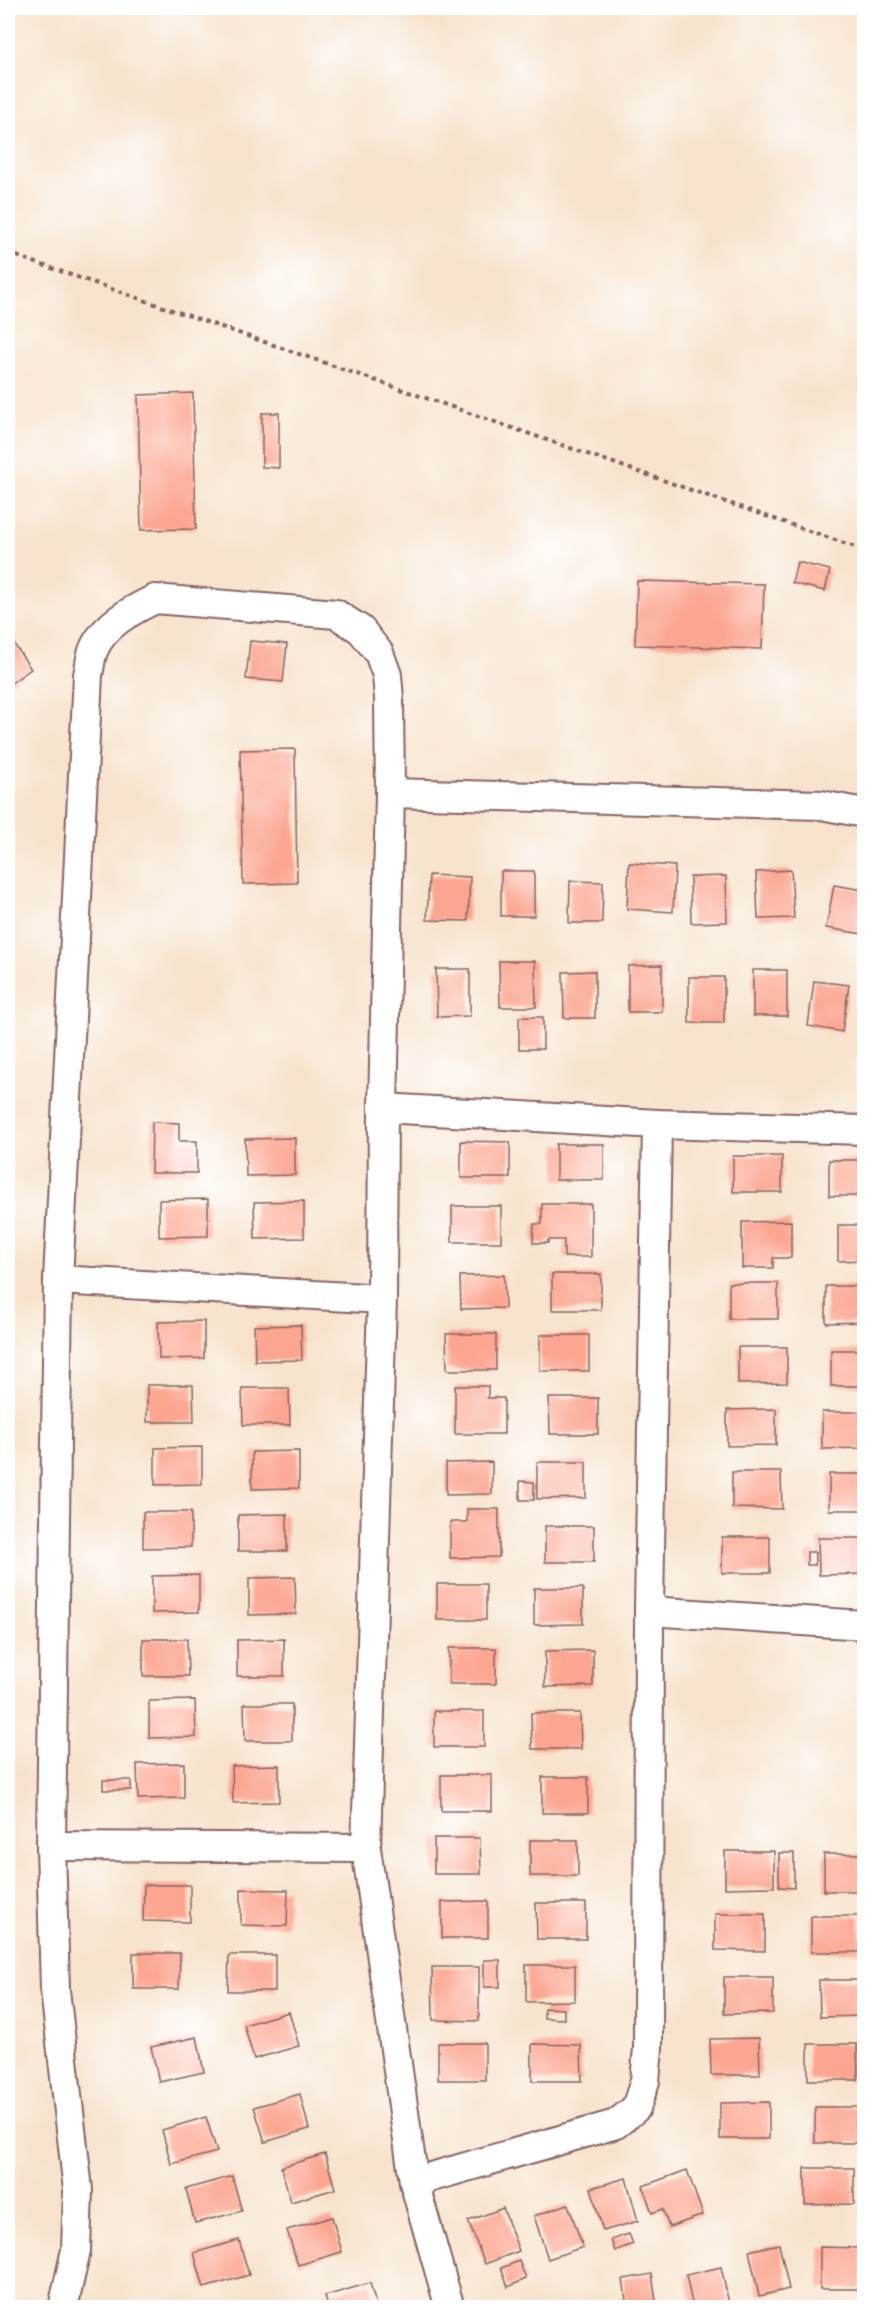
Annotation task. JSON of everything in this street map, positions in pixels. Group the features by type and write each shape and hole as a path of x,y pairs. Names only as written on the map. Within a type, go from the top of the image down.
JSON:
{"street":[{"path":"63,2307 76,2250 78,2190 55,1990 51,1846 58,1280 88,675 93,650 111,626 133,609 155,599 336,614 361,630 379,653 387,675 390,792 383,1108 382,1299 366,1848 414,2182 450,2307"},
{"path":"390,792 821,805 864,813"},
{"path":"383,1108 657,1124 864,1130"},
{"path":"414,2182 616,2124 636,2108 645,2081 648,2048 649,1611 657,1124"},
{"path":"58,1280 382,1299"},
{"path":"649,1611 864,1625"},
{"path":"51,1846 366,1848"}],"path":[{"path":"8,253 864,550"}],"building":[{"path":"193,393 196,529 141,530 138,395"},
{"path":"262,413 279,413 279,468 262,467"},
{"path":"797,562 830,570 825,591 792,583"},
{"path":"637,581 764,584 762,649 635,645"},
{"path":"8,635 31,669 8,685"},
{"path":"250,641 287,644 283,682 246,679"},
{"path":"295,749 297,883 243,884 240,750"},
{"path":"629,863 675,866 673,912 627,909"},
{"path":"791,870 794,918 758,919 756,872"},
{"path":"501,871 534,871 534,916 501,916"},
{"path":"429,875 470,877 468,921 427,920"},
{"path":"726,876 727,922 691,923 690,877"},
{"path":"570,881 603,882 602,923 569,923"},
{"path":"834,885 864,890 863,934 826,928"},
{"path":"499,961 535,961 536,1007 500,1007"},
{"path":"662,965 662,1012 628,1012 628,966"},
{"path":"436,969 470,969 470,1016 437,1017"},
{"path":"753,970 787,970 787,1016 753,1016"},
{"path":"595,971 595,1018 564,1018 563,972"},
{"path":"689,977 724,977 724,1023 689,1023"},
{"path":"814,981 849,985 842,1032 808,1026"},
{"path":"519,1017 543,1017 543,1049 519,1049"},
{"path":"152,1122 179,1123 179,1141 197,1141 197,1173 151,1173"},
{"path":"295,1138 295,1175 246,1176 245,1139"},
{"path":"461,1141 510,1142 510,1178 461,1178"},
{"path":"556,1144 604,1144 604,1180 556,1180"},
{"path":"733,1156 782,1156 782,1192 733,1192"},
{"path":"829,1160 864,1160 864,1196 829,1196"},
{"path":"208,1199 208,1236 159,1237 159,1200"},
{"path":"304,1201 304,1238 255,1239 254,1202"},
{"path":"542,1204 591,1204 591,1257 564,1257 564,1240 533,1243 534,1224 542,1224"},
{"path":"452,1206 501,1206 501,1242 452,1242"},
{"path":"791,1221 791,1258 773,1258 773,1268 742,1268 742,1222"},
{"path":"838,1225 864,1225 864,1260 838,1261"},
{"path":"552,1274 601,1274 601,1310 552,1310"},
{"path":"504,1275 505,1308 461,1309 460,1276"},
{"path":"729,1283 778,1283 778,1319 729,1319"},
{"path":"826,1286 864,1286 864,1322 826,1323"},
{"path":"204,1321 204,1358 159,1359 158,1322"},
{"path":"301,1325 302,1360 255,1361 254,1326"},
{"path":"446,1334 496,1334 496,1370 447,1370"},
{"path":"540,1335 589,1335 589,1371 540,1371"},
{"path":"738,1347 787,1347 787,1383 738,1384"},
{"path":"831,1350 864,1350 864,1386 831,1386"},
{"path":"147,1385 193,1385 194,1422 147,1422"},
{"path":"455,1386 488,1386 488,1398 504,1398 504,1434 455,1434"},
{"path":"242,1388 289,1388 290,1425 243,1425"},
{"path":"549,1398 598,1398 598,1434 550,1434"},
{"path":"776,1409 776,1445 727,1446 727,1410"},
{"path":"822,1412 864,1412 864,1448 822,1449"},
{"path":"202,1447 202,1484 155,1485 155,1448"},
{"path":"299,1451 299,1488 252,1489 252,1452"},
{"path":"492,1462 492,1494 446,1495 446,1463"},
{"path":"537,1462 586,1462 586,1498 537,1499"},
{"path":"732,1472 781,1472 782,1509 732,1508"},
{"path":"829,1474 864,1474 864,1510 829,1510"},
{"path":"520,1481 534,1482 534,1500 520,1500"},
{"path":"467,1509 499,1509 499,1557 450,1558 450,1522 467,1522"},
{"path":"143,1512 191,1512 191,1547 143,1548"},
{"path":"287,1514 287,1551 238,1551 238,1515"},
{"path":"545,1526 594,1526 594,1562 545,1562"},
{"path":"722,1537 770,1537 770,1573 722,1573"},
{"path":"818,1538 864,1538 864,1574 819,1575"},
{"path":"807,1552 815,1552 815,1565 807,1565"},
{"path":"199,1575 199,1612 152,1613 152,1576"},
{"path":"295,1577 296,1614 249,1615 249,1578"},
{"path":"437,1584 486,1584 486,1620 437,1620"},
{"path":"534,1588 583,1588 583,1624 534,1625"},
{"path":"143,1639 187,1639 188,1676 143,1676"},
{"path":"284,1639 284,1676 237,1676 237,1640"},
{"path":"449,1648 496,1648 496,1684 449,1684"},
{"path":"593,1650 593,1686 545,1687 545,1651"},
{"path":"195,1700 196,1737 149,1738 149,1701"},
{"path":"244,1704 292,1704 292,1741 245,1741"},
{"path":"434,1711 484,1711 484,1747 434,1747"},
{"path":"531,1713 580,1713 581,1749 532,1749"},
{"path":"184,1763 184,1798 138,1799 137,1764"},
{"path":"279,1765 279,1802 233,1803 232,1766"},
{"path":"441,1775 492,1775 492,1811 441,1811"},
{"path":"542,1777 588,1777 588,1813 542,1813"},
{"path":"103,1780 131,1780 131,1790 103,1790"},
{"path":"434,1838 480,1838 481,1874 434,1874"},
{"path":"530,1840 578,1840 578,1876 530,1876"},
{"path":"725,1851 774,1851 774,1887 725,1888"},
{"path":"779,1853 794,1853 794,1888 779,1887"},
{"path":"824,1854 864,1854 864,1891 824,1891"},
{"path":"144,1885 190,1885 190,1922 143,1921"},
{"path":"241,1889 288,1890 287,1926 241,1925"},
{"path":"488,1901 488,1938 442,1938 442,1902"},
{"path":"536,1903 586,1903 586,1939 537,1939"},
{"path":"715,1914 765,1914 765,1951 715,1950"},
{"path":"811,1916 860,1916 860,1952 811,1952"},
{"path":"133,1953 180,1953 179,1989 133,1989"},
{"path":"229,1955 275,1955 275,1991 228,1991"},
{"path":"484,1960 500,1960 500,1987 484,1987"},
{"path":"526,1965 575,1965 575,2001 526,2002"},
{"path":"432,1967 479,1967 479,2021 433,2020"},
{"path":"724,1977 773,1977 773,2013 724,2014"},
{"path":"819,1980 864,1980 864,2016 820,2017"},
{"path":"544,2008 564,2009 564,2019 544,2018"},
{"path":"289,2012 299,2046 254,2059 244,2025"},
{"path":"197,2037 204,2072 159,2082 151,2047"},
{"path":"759,2038 760,2075 711,2075 710,2039"},
{"path":"438,2043 485,2043 485,2080 438,2080"},
{"path":"532,2044 581,2045 582,2081 532,2081"},
{"path":"808,2044 857,2044 858,2080 808,2080"},
{"path":"300,2094 309,2129 265,2142 254,2107"},
{"path":"769,2102 769,2139 720,2139 720,2103"},
{"path":"815,2107 864,2107 864,2143 815,2143"},
{"path":"206,2117 217,2152 171,2164 162,2130"},
{"path":"325,2154 335,2189 291,2202 281,2167"},
{"path":"805,2168 854,2168 854,2204 805,2205"},
{"path":"687,2170 703,2215 669,2227 663,2209 652,2213 643,2186"},
{"path":"232,2176 242,2211 195,2223 186,2189"},
{"path":"626,2178 638,2221 603,2231 591,2188"},
{"path":"568,2204 583,2247 548,2259 534,2216"},
{"path":"503,2208 519,2251 485,2264 468,2221"},
{"path":"332,2217 342,2252 298,2265 287,2230"},
{"path":"629,2234 633,2244 615,2251 611,2240"},
{"path":"239,2240 249,2275 204,2288 194,2253"},
{"path":"779,2244 789,2289 759,2296 749,2251"},
{"path":"820,2247 862,2248 861,2289 820,2289"},
{"path":"519,2261 526,2279 508,2287 501,2268"},
{"path":"721,2267 730,2308 693,2308 686,2275"},
{"path":"652,2274 657,2308 627,2308 623,2279"},
{"path":"370,2283 377,2308 328,2308 325,2296"},
{"path":"591,2302 593,2308 572,2308 572,2307"}]}
